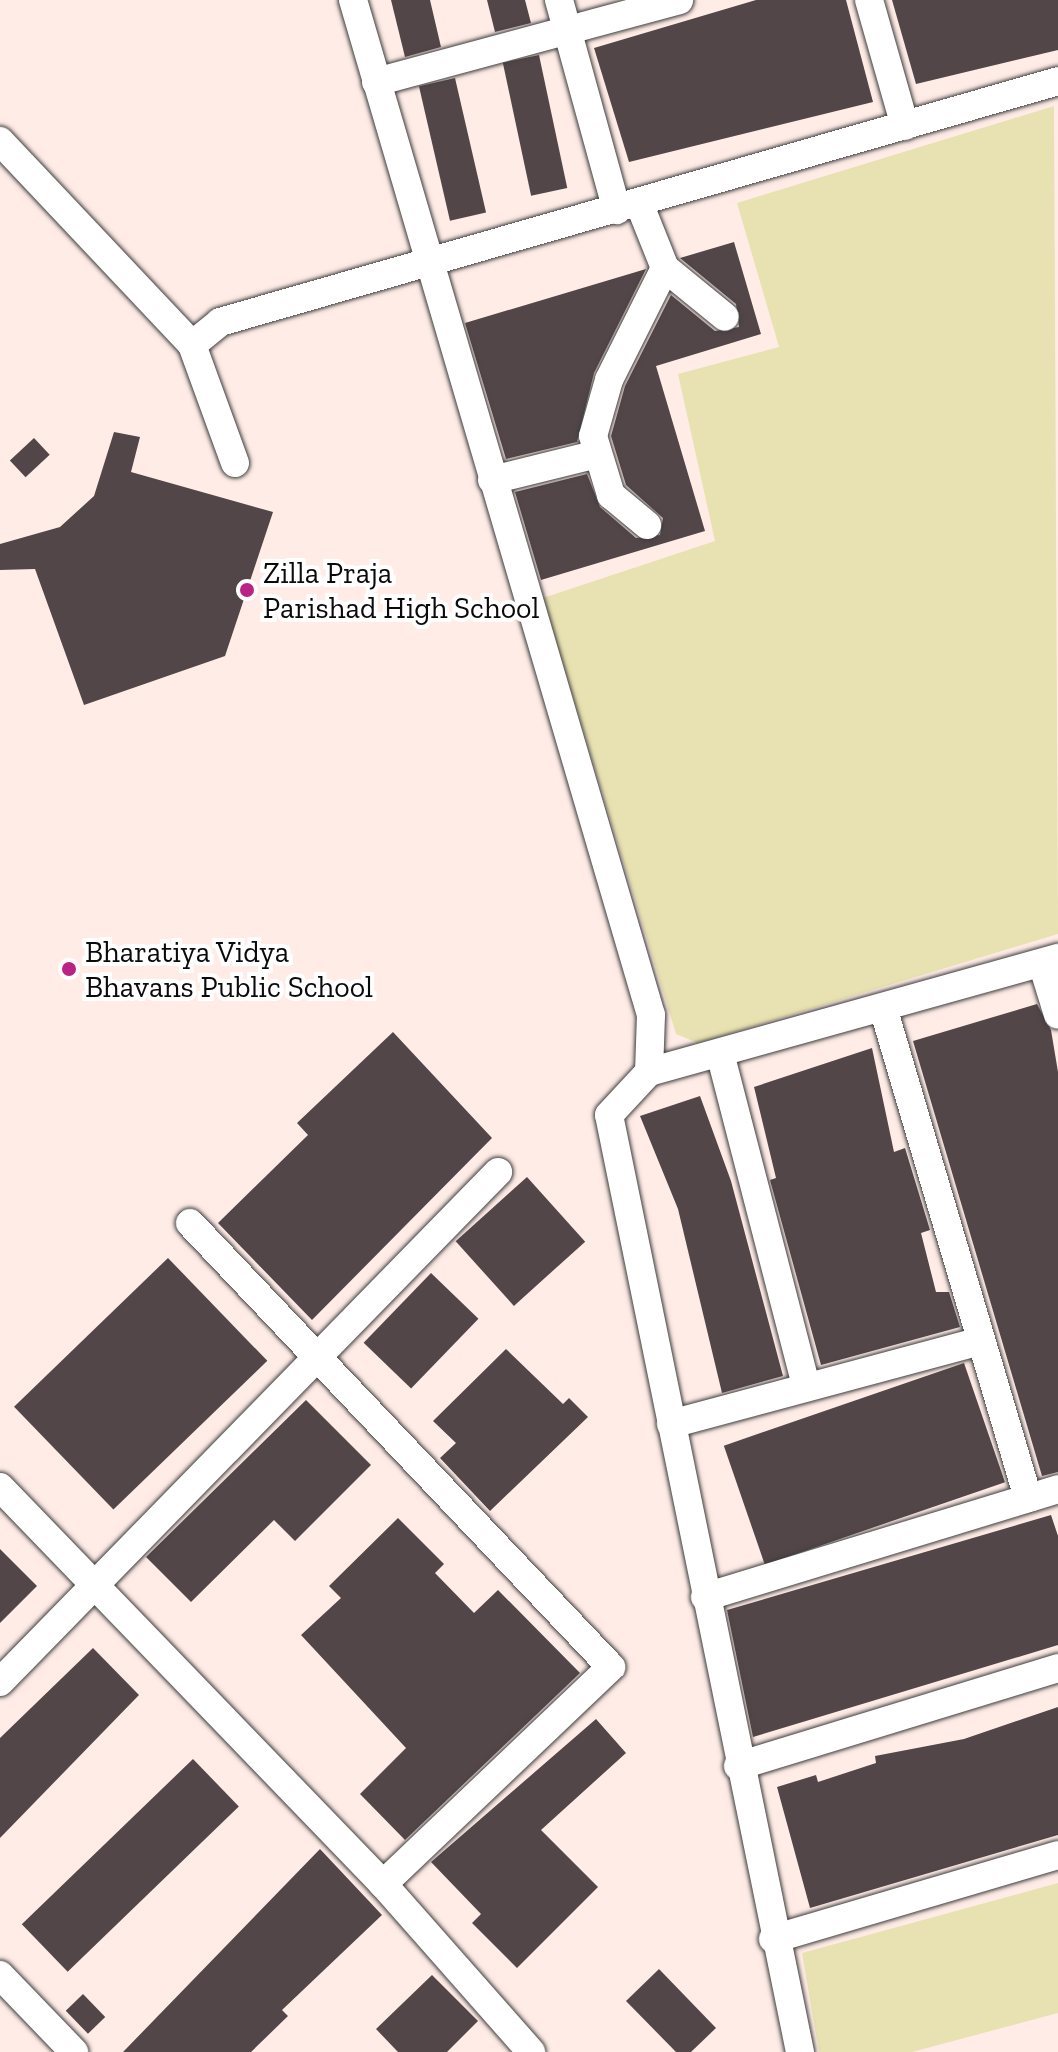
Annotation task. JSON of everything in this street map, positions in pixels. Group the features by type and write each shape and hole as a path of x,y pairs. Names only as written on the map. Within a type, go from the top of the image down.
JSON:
{"street":[{"path":"353,0 651,1015 649,1072"},
{"path":"559,0 628,207 665,268 725,317"},
{"path":"376,82 679,0"},
{"path":"869,0 905,126"},
{"path":"192,345 220,322 1058,81"},
{"path":"0,141 192,345 235,463"},
{"path":"647,525 611,495 594,455 609,380 665,268"},
{"path":"492,480 594,455"},
{"path":"800,2052 773,1939 609,1115 649,1072 884,1011 1050,960 1058,1015"},
{"path":"884,1011 1028,1498"},
{"path":"720,1053 806,1386"},
{"path":"0,1682 94,1590 316,1356 498,1172"},
{"path":"190,1223 611,1667 383,1884"},
{"path":"671,1424 980,1341"},
{"path":"0,1487 94,1590 383,1884 531,2052"},
{"path":"705,1597 1058,1489"},
{"path":"738,1766 1058,1668"},
{"path":"773,1939 1058,1855"},
{"path":"0,1975 74,2052"}],"shaded area":[{"path":"1054,106 1058,934 698,1043 676,1034 543,598 715,541 678,374 779,347 737,203"},
{"path":"1058,1883 1058,2013 912,2052 819,2052 802,1953"}],"building":[{"path":"391,0 430,0 441,47 405,57"},
{"path":"487,0 525,0 531,23 495,32"},
{"path":"756,0 846,0 873,102 629,162 594,48"},
{"path":"892,0 1058,0 1058,50 916,84"},
{"path":"539,55 567,188 531,196 503,63"},
{"path":"455,78 486,212 450,221 419,86"},
{"path":"734,242 761,334 656,366 705,531 541,580 515,492 587,474 600,507 636,538 660,535 663,518 626,485 611,436 625,386 671,295 715,331 739,327 736,304 680,258"},
{"path":"646,269 594,373 577,442 506,459 465,323"},
{"path":"114,432 140,437 131,472 273,512 225,656 84,705 35,569 0,570 0,544 60,527 94,496"},
{"path":"34,438 50,455 26,477 10,461"},
{"path":"1037,1004 1051,1030 1058,1072 1058,1472 1042,1476 913,1041"},
{"path":"393,1032 492,1138 312,1320 218,1223 308,1135 297,1123"},
{"path":"872,1048 894,1152 905,1148 930,1230 921,1233 936,1292 949,1292 960,1327 821,1365 770,1180 776,1178 754,1087"},
{"path":"700,1096 731,1181 783,1376 722,1393 678,1209 640,1116"},
{"path":"527,1177 585,1242 514,1306 456,1241"},
{"path":"168,1258 267,1361 113,1510 14,1407"},
{"path":"431,1273 478,1319 411,1389 364,1343"},
{"path":"506,1349 563,1404 569,1398 588,1417 490,1511 440,1458 456,1443 433,1421"},
{"path":"964,1363 1005,1482 765,1565 724,1446"},
{"path":"306,1400 371,1465 295,1541 274,1520 191,1602 146,1557"},
{"path":"1051,1515 1058,1536 1058,1645 753,1737 727,1610"},
{"path":"398,1518 444,1564 435,1573 474,1613 498,1590 580,1673 405,1840 360,1794 406,1748 301,1635 341,1598 329,1586"},
{"path":"0,1549 37,1586 0,1623"},
{"path":"93,1648 139,1695 0,1838 0,1738"},
{"path":"1058,1707 1058,1835 810,1908 777,1787 816,1775 818,1782 876,1763 875,1756 964,1739"},
{"path":"596,1719 626,1753 541,1830 598,1887 517,1968 472,1923 481,1914 431,1862"},
{"path":"193,1759 239,1806 68,1972 22,1924"},
{"path":"320,1849 382,1915 282,2010 288,2016 251,2052 123,2052"},
{"path":"659,1969 716,2028 691,2052 676,2052 626,2001"},
{"path":"432,1975 478,2021 447,2052 398,2052 376,2029"},
{"path":"83,1994 105,2017 88,2034 66,2011"}],"place":[{"name":"Zilla Praja Parishad High School","path":"247,590"},
{"name":"Bharatiya Vidya Bhavans Public School","path":"69,969"}]}
